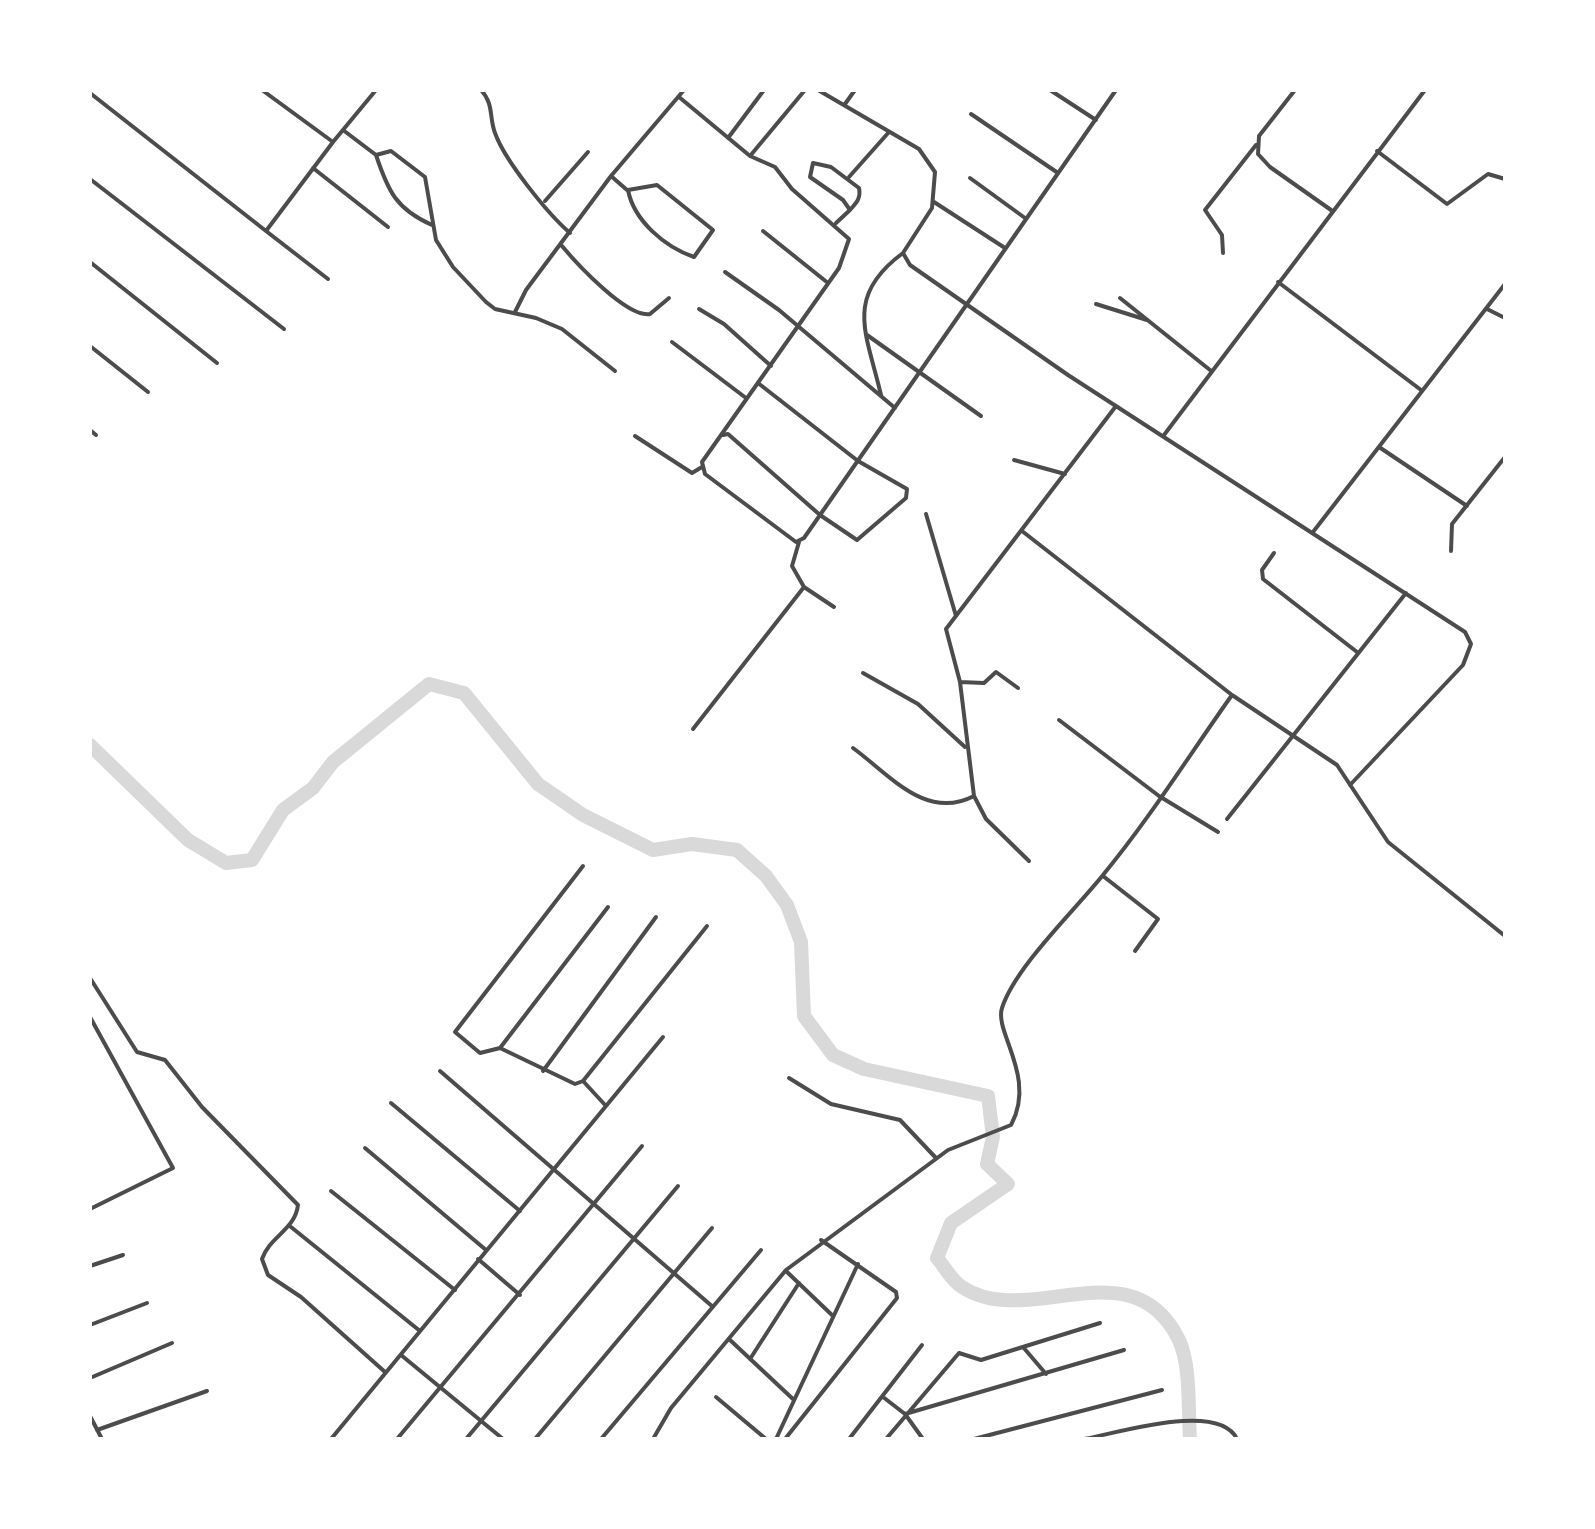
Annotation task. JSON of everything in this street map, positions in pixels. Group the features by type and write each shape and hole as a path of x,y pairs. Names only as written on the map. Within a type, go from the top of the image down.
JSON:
{"street":[{"path":"262,90 333,142"},
{"path":"266,231 376,90"},
{"path":"480,90 490,102 496,136 570,233"},
{"path":"514,312 526,290 612,176 684,90"},
{"path":"728,138 764,90"},
{"path":"750,156 805,90"},
{"path":"818,90 926,156 936,172 934,202 904,253 875,278 861,317 882,397"},
{"path":"845,104 855,90"},
{"path":"1050,90 1096,120"},
{"path":"834,607 804,586 792,566 799,542 1116,90"},
{"path":"1223,253 1222,235 1204,210 1295,90"},
{"path":"1164,435 1331,210 1426,90"},
{"path":"91,97 328,279"},
{"path":"635,436 692,473 702,468 720,435 828,283 850,244 836,223 792,189 775,167 750,156 679,97"},
{"path":"971,114 1058,173"},
{"path":"343,130 376,155 391,196 400,208 432,225"},
{"path":"848,177 890,131"},
{"path":"1256,146 1262,162 1331,210"},
{"path":"376,155 391,151 425,176 431,193 432,225 453,267 495,309 562,329 615,371"},
{"path":"1376,151 1439,202 1454,202 1488,174 1505,180"},
{"path":"544,202 588,152"},
{"path":"836,223 850,210 860,194 848,177 816,161 808,174 850,210"},
{"path":"314,168 388,226"},
{"path":"612,176 628,190 639,219 681,252 696,256 712,228 657,186 628,190"},
{"path":"970,178 1025,218"},
{"path":"90,179 284,329"},
{"path":"934,202 1005,248"},
{"path":"763,231 828,283"},
{"path":"561,245 596,282 638,314 650,314 670,298"},
{"path":"904,253 910,265 1116,406 1465,632 1470,654 1350,784"},
{"path":"90,262 217,363"},
{"path":"725,272 895,408"},
{"path":"1278,282 1421,390"},
{"path":"1313,532 1505,284"},
{"path":"1120,298 1212,371"},
{"path":"1096,304 1147,320"},
{"path":"1487,308 1505,318"},
{"path":"699,309 724,324 771,366"},
{"path":"866,334 981,416"},
{"path":"672,342 746,398"},
{"path":"90,346 148,392"},
{"path":"720,435 728,434 820,515 857,540 906,498 907,489 858,462 758,383"},
{"path":"1028,861 986,820 974,796 960,682 946,634 1116,406"},
{"path":"90,430 96,436"},
{"path":"1380,447 1466,506"},
{"path":"1451,550 1452,524 1505,458"},
{"path":"1014,460 1064,474"},
{"path":"702,468 737,500 799,542"},
{"path":"926,514 956,616"},
{"path":"1022,531 1232,695 1342,770 1388,842 1505,936"},
{"path":"1274,553 1262,570 1263,579 1357,652"},
{"path":"693,729 804,586"},
{"path":"1227,819 1406,593"},
{"path":"960,682 984,682 996,672 1018,688"},
{"path":"863,673 918,704 965,747"},
{"path":"652,1439 671,1408 786,1270 821,1240 936,1158 973,1139 1002,1132 1015,1118 1019,1081 1002,1024 1002,1005 1057,927 1102,876 1232,695"},
{"path":"1059,720 1159,796 1218,832"},
{"path":"854,748 931,804 954,806 974,796"},
{"path":"583,866 456,1028 458,1038 480,1053 500,1048 608,907"},
{"path":"1102,876 1158,919 1134,951"},
{"path":"542,1071 656,917"},
{"path":"500,1048 575,1084 584,1080 707,926"},
{"path":"90,978 137,1052 164,1060 202,1107 298,1204 290,1226 265,1250 263,1268 385,1372"},
{"path":"90,1017 173,1163 170,1174 90,1209"},
{"path":"331,1439 663,1038"},
{"path":"440,1071 592,1206 713,1306"},
{"path":"789,1078 832,1104 900,1120 936,1158"},
{"path":"584,1080 606,1106"},
{"path":"391,1104 520,1211"},
{"path":"397,1439 442,1390 642,1146"},
{"path":"365,1148 486,1250"},
{"path":"466,1439 678,1186"},
{"path":"330,1192 454,1290"},
{"path":"290,1226 420,1330"},
{"path":"535,1439 712,1228"},
{"path":"784,1439 898,1298 896,1292 821,1240"},
{"path":"601,1439 762,1250"},
{"path":"90,1266 123,1255"},
{"path":"478,1259 520,1295"},
{"path":"776,1439 858,1264"},
{"path":"786,1270 833,1316"},
{"path":"750,1359 799,1283"},
{"path":"90,1324 147,1303"},
{"path":"886,1439 959,1354 977,1360 1100,1324"},
{"path":"730,1340 794,1400"},
{"path":"90,1378 172,1344"},
{"path":"849,1439 922,1344"},
{"path":"1023,1346 1046,1374"},
{"path":"905,1414 1124,1350"},
{"path":"401,1355 504,1439"},
{"path":"974,1439 1162,1390"},
{"path":"98,1430 207,1391"},
{"path":"716,1396 766,1439"},
{"path":"882,1397 905,1414 923,1439"},
{"path":"90,1416 102,1439"},
{"path":"1085,1439 1169,1421 1214,1422 1230,1427 1237,1439"}],"waterway":[{"path":"90,745 188,840 226,863 252,860 283,810 313,788 333,762 429,684 464,693 538,784 583,815 653,850 692,844 737,850 766,876 787,905 801,942 804,1016 833,1055 864,1069 988,1096 993,1137 987,1164 1008,1184 951,1223 937,1258 948,1273 962,1287 988,1298 1017,1300 1107,1293 1135,1297 1159,1312 1183,1351 1190,1439"}]}
